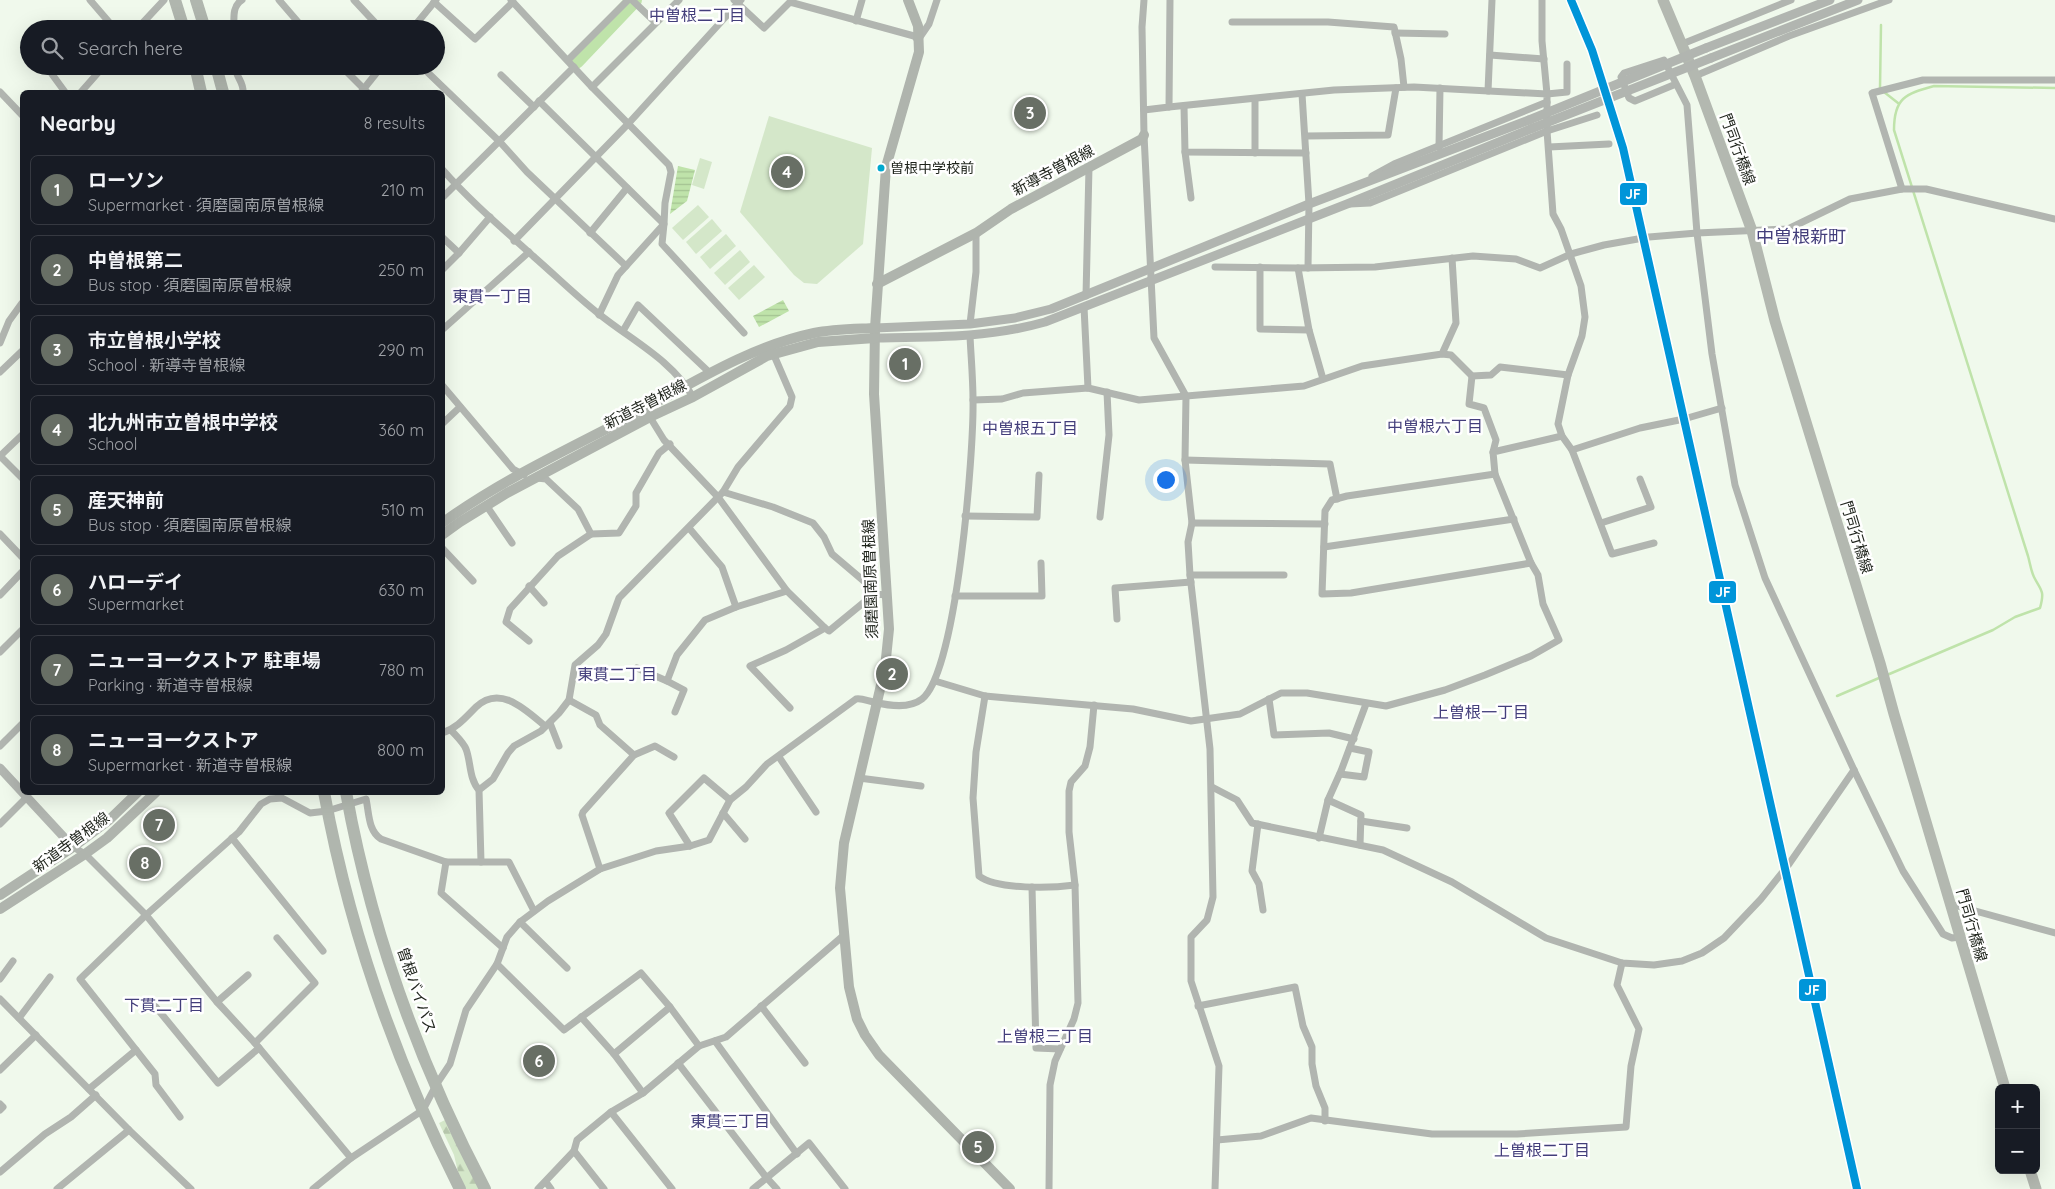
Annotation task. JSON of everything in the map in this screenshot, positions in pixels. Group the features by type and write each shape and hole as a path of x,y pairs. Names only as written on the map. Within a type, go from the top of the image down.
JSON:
{"highway":[{"path":"175,0 181,20"},
{"path":"196,0 202,20"},
{"path":"197,75 201,90"},
{"path":"218,75 222,90"},
{"path":"325,795 351,913 370,973 423,1110 460,1189"},
{"name":"曽根バイパス","path":"346,795 374,912 409,1021 436,1085 485,1189"}],"main road":[{"name":"須磨園南原曽根線","path":"908,0 918,26 917,59 886,167 875,333 874,394 888,638 885,668 844,843 840,888 844,936 849,987 857,1019 864,1035 879,1055 1010,1189"},
{"name":"門司行橋線","path":"1663,0 1695,76 1752,231 1775,321 1882,670 2004,1084"},
{"name":"新導寺曽根線","path":"976,233 1011,209 1142,139 1144,135"},
{"path":"878,284 976,233"},
{"name":"新道寺曽根線","path":"445,533 486,505 648,413 686,386 771,344 816,332 875,333"},
{"name":"新道寺曽根線","path":"445,521 520,474 648,413 693,397 773,354 818,342 858,338 875,333"},
{"name":"新道寺曽根線","path":"0,895 73,848 109,820 135,795"},
{"name":"新道寺曽根線","path":"0,909 85,854 106,838 153,795"},
{"path":"2031,1174 2036,1189"}],"street":[{"path":"90,0 108,20"},
{"path":"145,20 164,0"},
{"path":"234,20 235,7 242,0"},
{"path":"279,0 296,20"},
{"path":"354,0 373,20"},
{"path":"568,60 630,0 655,22"},
{"path":"592,86 679,0"},
{"path":"856,21 862,0"},
{"path":"514,241 628,124 737,1 764,28 790,2 914,36 918,40 929,24 938,0"},
{"path":"1144,0 1142,27 1144,135 1154,338 1186,396 1185,460 1192,523 1188,542 1190,578 1210,749 1213,897 1207,920 1191,936 1191,981 1220,1066 1215,1189"},
{"path":"1169,107 1170,0"},
{"path":"1488,91 1492,0"},
{"path":"1542,0 1547,131 1553,214 1571,254 1581,286 1585,317 1582,336 1568,375 1558,424 1562,436 1572,450 1612,554 1654,543"},
{"path":"1682,44 1791,0"},
{"path":"875,333 970,336 1026,328 1347,204 1706,48 1830,0"},
{"path":"875,333 1015,318 1051,309 1309,204 1711,58 1858,0"},
{"path":"1695,76 1789,36 1889,0"},
{"path":"419,20 435,1 476,39 512,1 669,165 671,172 664,203 662,244 744,333"},
{"path":"1232,22 1328,22 1394,27 1401,59 1404,87"},
{"path":"1395,33 1445,34"},
{"path":"1490,55 1544,59"},
{"path":"1676,84 1635,100 1629,98 1621,77 1624,73 1659,60 1664,60 1687,105 1697,233 1712,354 1736,485 1765,578 1903,871 1943,934 1952,938 1960,937"},
{"path":"1348,190 1394,164 1439,147 1547,98 1567,92 1567,64"},
{"path":"445,195 574,67"},
{"path":"53,75 64,90"},
{"path":"83,90 96,75"},
{"path":"237,75 244,85 243,90"},
{"path":"349,75 363,90"},
{"path":"365,90 376,75"},
{"path":"430,75 500,142 555,199 626,266"},
{"path":"501,75 537,104 596,157 664,224"},
{"path":"1904,189 1872,93 1923,80 2055,80"},
{"path":"1144,110 1302,94 1404,87 1488,91 1547,98"},
{"path":"1306,136 1388,135 1396,88"},
{"path":"1439,147 1440,88"},
{"path":"0,92 20,113"},
{"path":"1302,94 1309,204 1308,268"},
{"path":"1255,99 1255,154"},
{"path":"1184,106 1185,152 1190,198"},
{"path":"1347,204 1370,203 1547,131 1596,115"},
{"path":"1549,147 1609,144"},
{"path":"1185,152 1306,153"},
{"path":"1086,296 1089,167"},
{"path":"445,172 514,241 529,252 599,315 647,348 686,386 693,397"},
{"path":"590,233 627,188"},
{"path":"1215,266 1375,267 1473,256 1509,258 1540,268 1571,254 1604,245 1649,237 1788,229 1850,200 1904,189 1919,189 2055,219"},
{"path":"445,267 490,217"},
{"path":"599,315 618,275 664,224"},
{"path":"970,324 976,272 976,233"},
{"path":"445,240 459,253"},
{"path":"445,327 529,252"},
{"path":"1442,354 1456,323 1452,258"},
{"path":"1260,267 1260,329 1309,330"},
{"path":"1298,268 1309,330 1323,379"},
{"path":"622,331 638,305 710,373"},
{"path":"0,343 9,322 20,306"},
{"path":"1084,307 1088,388"},
{"path":"313,1189 351,1158 423,1110 450,1064 466,1010 497,964 507,937 520,922 600,869 656,851 690,846 709,840 730,800 746,787 767,764 856,699 903,706 915,703 924,697 935,681 941,665 955,596 972,440 973,400 970,336"},
{"path":"479,790 493,779 514,746 548,725 569,700 575,665 598,645 606,634 620,598 721,495 738,467 790,406 792,397 773,354"},
{"path":"973,400 1002,399 1023,393 1088,388 1139,400 1304,386 1362,366 1442,354 1451,355 1472,376 1491,375 1500,367 1568,375"},
{"path":"0,372 20,357"},
{"path":"935,681 985,696 1133,709 1190,721 1240,714 1281,693 1307,693 1386,706 1445,690 1531,656 1559,640 1543,604 1538,575 1531,563 1495,474 1493,452 1496,440 1484,408 1469,404 1472,376"},
{"path":"445,389 513,469 520,474 546,479 578,509 591,534"},
{"path":"1100,517 1109,435 1107,392"},
{"path":"445,421 460,407"},
{"path":"1572,450 1640,428 1684,419 1722,408"},
{"path":"648,413 664,440 721,495 788,591 825,628 829,631 874,594 887,595"},
{"path":"1493,452 1562,436"},
{"path":"20,437 0,456 20,476"},
{"path":"529,641 506,622 510,609 558,556 591,534 619,533 636,506 636,492 659,452 670,444"},
{"path":"1185,460 1330,464 1336,499"},
{"path":"965,516 1037,517 1039,474"},
{"path":"1495,474 1346,496 1332,500 1325,511 1322,594 1351,593 1531,563"},
{"path":"1601,523 1651,507 1640,479"},
{"path":"721,495 773,508 813,524 824,537 832,554 872,588 874,594"},
{"path":"486,505 512,543"},
{"path":"1324,547 1514,519"},
{"path":"1192,523 1324,524"},
{"path":"689,528 722,567 736,607"},
{"path":"1,538 20,555"},
{"path":"445,551 473,581"},
{"path":"955,596 1042,596 1041,563"},
{"path":"0,595 20,574"},
{"path":"1117,619 1115,588 1190,578 1284,575"},
{"path":"529,586 544,603"},
{"path":"666,681 678,655 705,620 736,607 788,591"},
{"path":"790,708 750,666 786,650 825,628"},
{"path":"0,652 20,632"},
{"path":"637,668 684,690 675,712"},
{"path":"985,696 976,752 973,798 979,876 987,882 1032,887 1052,888 1075,885"},
{"path":"445,732 451,730 488,698 498,697 510,700 548,725 560,746"},
{"path":"1269,699 1274,735 1329,734 1354,739"},
{"path":"569,700 596,715 600,725 634,755"},
{"path":"1319,838 1328,800 1354,739 1366,704"},
{"path":"1048,1189 1050,1086 1055,1061 1074,1019 1078,1003 1075,885 1069,832 1069,791 1071,782 1085,766 1090,747 1094,705"},
{"path":"0,746 20,726"},
{"path":"451,730 465,747 471,774 475,786 479,790 481,862"},
{"path":"600,869 582,815 583,812 634,755 655,746 674,757"},
{"path":"1340,774 1364,777 1370,752 1350,748"},
{"path":"779,757 816,812"},
{"path":"1212,786 1237,800 1252,823 1383,850 1452,882 1546,938 1622,963 1654,965 1682,961 1702,953 1724,938 1761,899 1789,864 1854,770"},
{"path":"2,773 20,789"},
{"path":"690,846 669,813 704,778 730,800"},
{"path":"859,778 921,786"},
{"path":"0,824 21,795"},
{"path":"26,795 73,848 85,854 146,914 217,1002 257,1046 351,1158"},
{"path":"180,1117 156,1085 155,1074 80,979 146,914 232,838 261,804 270,799 282,798 310,813 348,806 366,796 372,828 376,836 446,862 509,862 534,911"},
{"path":"1328,800 1361,815 1360,845"},
{"path":"724,814 745,839"},
{"path":"1361,821 1407,828"},
{"path":"1258,824 1252,871 1260,884 1263,910"},
{"path":"232,838 323,951"},
{"path":"446,862 441,893 502,948"},
{"path":"1032,887 1036,1048 1060,1049"},
{"path":"1950,904 2054,934"},
{"path":"520,922 567,968"},
{"path":"538,1189 574,1151 577,1140 611,1112 643,1092 699,1046 726,1037 844,936"},
{"path":"155,1006 218,1083 257,1046 315,982 277,938"},
{"path":"0,979 13,961"},
{"path":"1217,1140 1261,1136 1311,1118 1432,1134 1517,1134 1626,1127 1631,1066 1639,1029 1617,985 1622,963"},
{"path":"497,964 564,1030 641,973 670,1007 699,1046"},
{"path":"217,1002 248,975"},
{"path":"19,1018 50,977"},
{"path":"1198,1006 1295,987 1303,1026 1312,1047 1314,1079 1324,1108 1325,1121"},
{"path":"0,999 129,1130 191,1189"},
{"path":"761,1006 805,1063"},
{"path":"614,1054 670,1007"},
{"path":"582,1017 643,1092"},
{"path":"0,1070 36,1035"},
{"path":"715,1041 797,1154"},
{"path":"89,1089 136,1050"},
{"path":"678,1062 777,1189"},
{"path":"0,1172 45,1134 71,1117 96,1096"},
{"path":"0,1104 3,1107 0,1110"},
{"path":"611,1112 672,1189"},
{"path":"57,1189 129,1130"},
{"path":"753,1189 809,1143 845,1189"},
{"path":"574,1151 604,1189"},
{"path":"546,1182 551,1189"}],"green space":[{"path":"769,116 872,148 863,244 817,284 804,283 794,275 740,212"},
{"path":"700,158 712,162 704,189 692,185"},
{"path":"698,205 709,217 683,240 672,228"},
{"path":"712,219 722,231 696,254 686,242"},
{"path":"726,234 736,246 710,269 700,257"},
{"path":"740,250 750,262 725,285 714,273"},
{"path":"754,265 765,277 739,300 728,288"},
{"path":"445,1120 479,1189 466,1189 458,1172 454,1155 439,1123"}],"shaded area":[{"path":"678,166 695,170 687,201 670,214"},
{"path":"783,300 789,311 759,327 753,316"}],"waterway":[{"path":"576,61 634,0"},
{"path":"1880,88 1881,25"},
{"path":"1887,675 1993,630 2015,617 2040,608 2042,598 2042,591 2032,572 1894,130 1896,111 1903,99 1909,95 1934,86 2055,88"},
{"path":"1884,92 1898,103"},
{"path":"1837,696 1879,678"}],"transit line":[{"name":"JF","path":"1571,0 1592,50 1623,148 1857,1189"}],"place":[{"name":"市立曽根小学校","path":"1030,113"},
{"name":"曽根中学校前","path":"881,168"},
{"name":"北九州市立曽根中学校","path":"787,172"},
{"name":"ローソン","path":"905,364"},
{"name":"中曽根第二","path":"892,674"},
{"name":"ニューヨークストア 駐車場","path":"159,825"},
{"name":"ニューヨークストア","path":"145,863"},
{"name":"ハローデイ","path":"539,1061"},
{"name":"産天神前","path":"978,1147"}],"district":[{"name":"中曽根二丁目","path":"697,15"},
{"name":"中曽根新町","path":"1801,236"},
{"name":"東貫一丁目","path":"492,296"},
{"name":"中曽根六丁目","path":"1435,426"},
{"name":"中曽根五丁目","path":"1030,428"},
{"name":"東貫二丁目","path":"617,674"},
{"name":"上曽根一丁目","path":"1481,712"},
{"name":"下貫二丁目","path":"164,1005"},
{"name":"上曽根三丁目","path":"1045,1036"},
{"name":"東貫三丁目","path":"730,1121"},
{"name":"上曽根二丁目","path":"1542,1150"}]}
